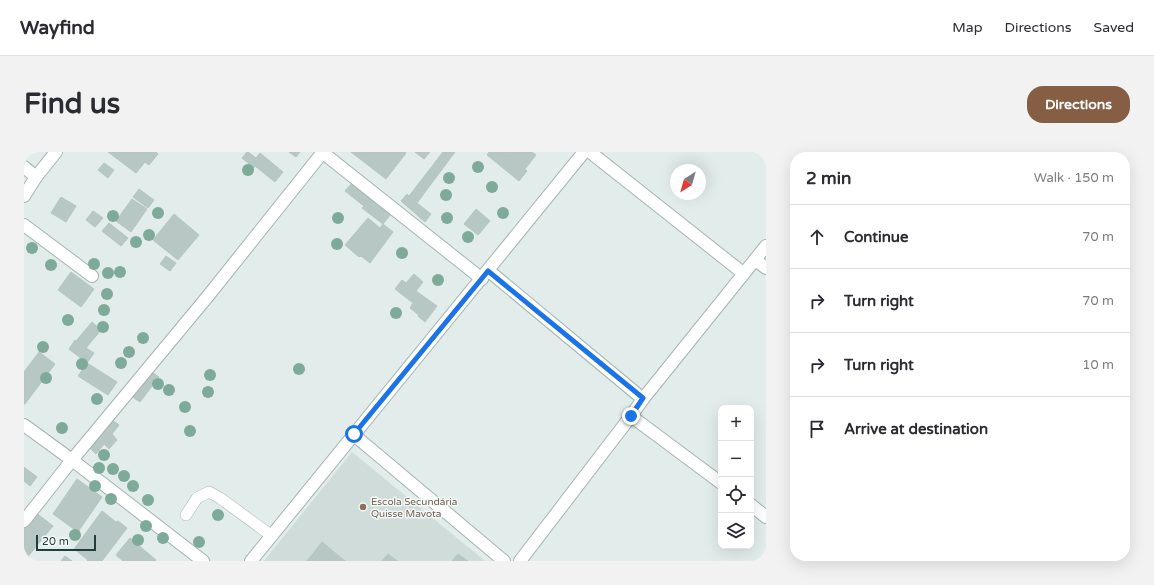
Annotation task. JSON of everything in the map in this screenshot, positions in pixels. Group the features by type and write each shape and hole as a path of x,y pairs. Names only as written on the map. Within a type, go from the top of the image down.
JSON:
{"street":[{"path":"24,196 36,177 56,152"},
{"path":"24,520 208,296 323,152 485,275 643,398"},
{"path":"251,561 584,152"},
{"path":"590,152 743,273"},
{"path":"24,167 36,177"},
{"path":"24,225 92,276"},
{"path":"520,561 631,416 643,398 766,246"},
{"path":"755,260 766,268"},
{"path":"631,416 718,481"},
{"path":"24,425 203,561"},
{"path":"354,434 504,561"},
{"path":"754,507 766,517"}],"lane":[{"path":"186,515 197,498 209,492 220,498 272,536"}],"shaded area":[{"name":"Escola Secundária Quisse Mavota","path":"352,452 485,561 264,561"}],"building":[{"path":"108,152 156,152 158,154 149,165 145,162 136,173"},
{"path":"247,152 256,158 260,153 283,172 275,182 242,158"},
{"path":"289,152 300,152 296,157"},
{"path":"351,152 405,152 406,153 386,179"},
{"path":"415,152 430,152 424,159"},
{"path":"443,152 455,152 417,203 431,214 425,222 401,201 407,194 409,196"},
{"path":"489,152 503,152 527,171 519,181 487,155"},
{"path":"504,152 532,152 536,155 525,169"},
{"path":"104,163 114,170 108,178 98,170"},
{"path":"352,183 391,214 383,224 362,208 364,206 345,191"},
{"path":"139,189 154,200 148,208 133,197"},
{"path":"61,197 76,206 66,222 51,213"},
{"path":"132,199 147,209 131,232 116,221"},
{"path":"476,209 490,221 478,235 464,224"},
{"path":"93,211 103,218 95,227 86,220"},
{"path":"174,214 199,235 178,260 153,240"},
{"path":"368,218 380,228 383,224 393,232 370,263 361,256 359,257 345,245"},
{"path":"109,223 128,238 121,246 102,231"},
{"path":"166,256 176,263 170,271 160,264"},
{"path":"71,272 94,289 81,307 58,290"},
{"path":"414,274 423,282 416,291 437,306 425,322 410,308 413,303 395,289 402,280 406,283"},
{"path":"92,322 101,330 86,348 94,353 87,363 69,349 75,340 76,341"},
{"path":"39,352 55,364 24,404 24,372"},
{"path":"87,363 117,382 108,395 78,376"},
{"path":"150,371 159,377 140,402 131,396"},
{"path":"111,419 119,425 112,434 117,440 109,449 104,444 96,454 89,447"},
{"path":"24,467 37,477 30,486 24,481"},
{"path":"77,479 102,497 78,532 53,514"},
{"path":"102,511 116,522 118,521 127,528 102,561 87,561 88,560 74,549"},
{"path":"35,512 53,526 26,559 24,558 24,526"},
{"path":"130,538 156,560 123,561 116,555"},
{"path":"322,542 345,561 307,561"},
{"path":"388,554 397,561 382,561"},
{"path":"458,554 468,561 452,561"},
{"path":"65,556 72,561 61,561"}],"place":[{"name":"Escola Secundária Quisse Mavota","path":"363,507"}],"route":[{"path":"354,434 488,271 643,398 631,416"}]}
